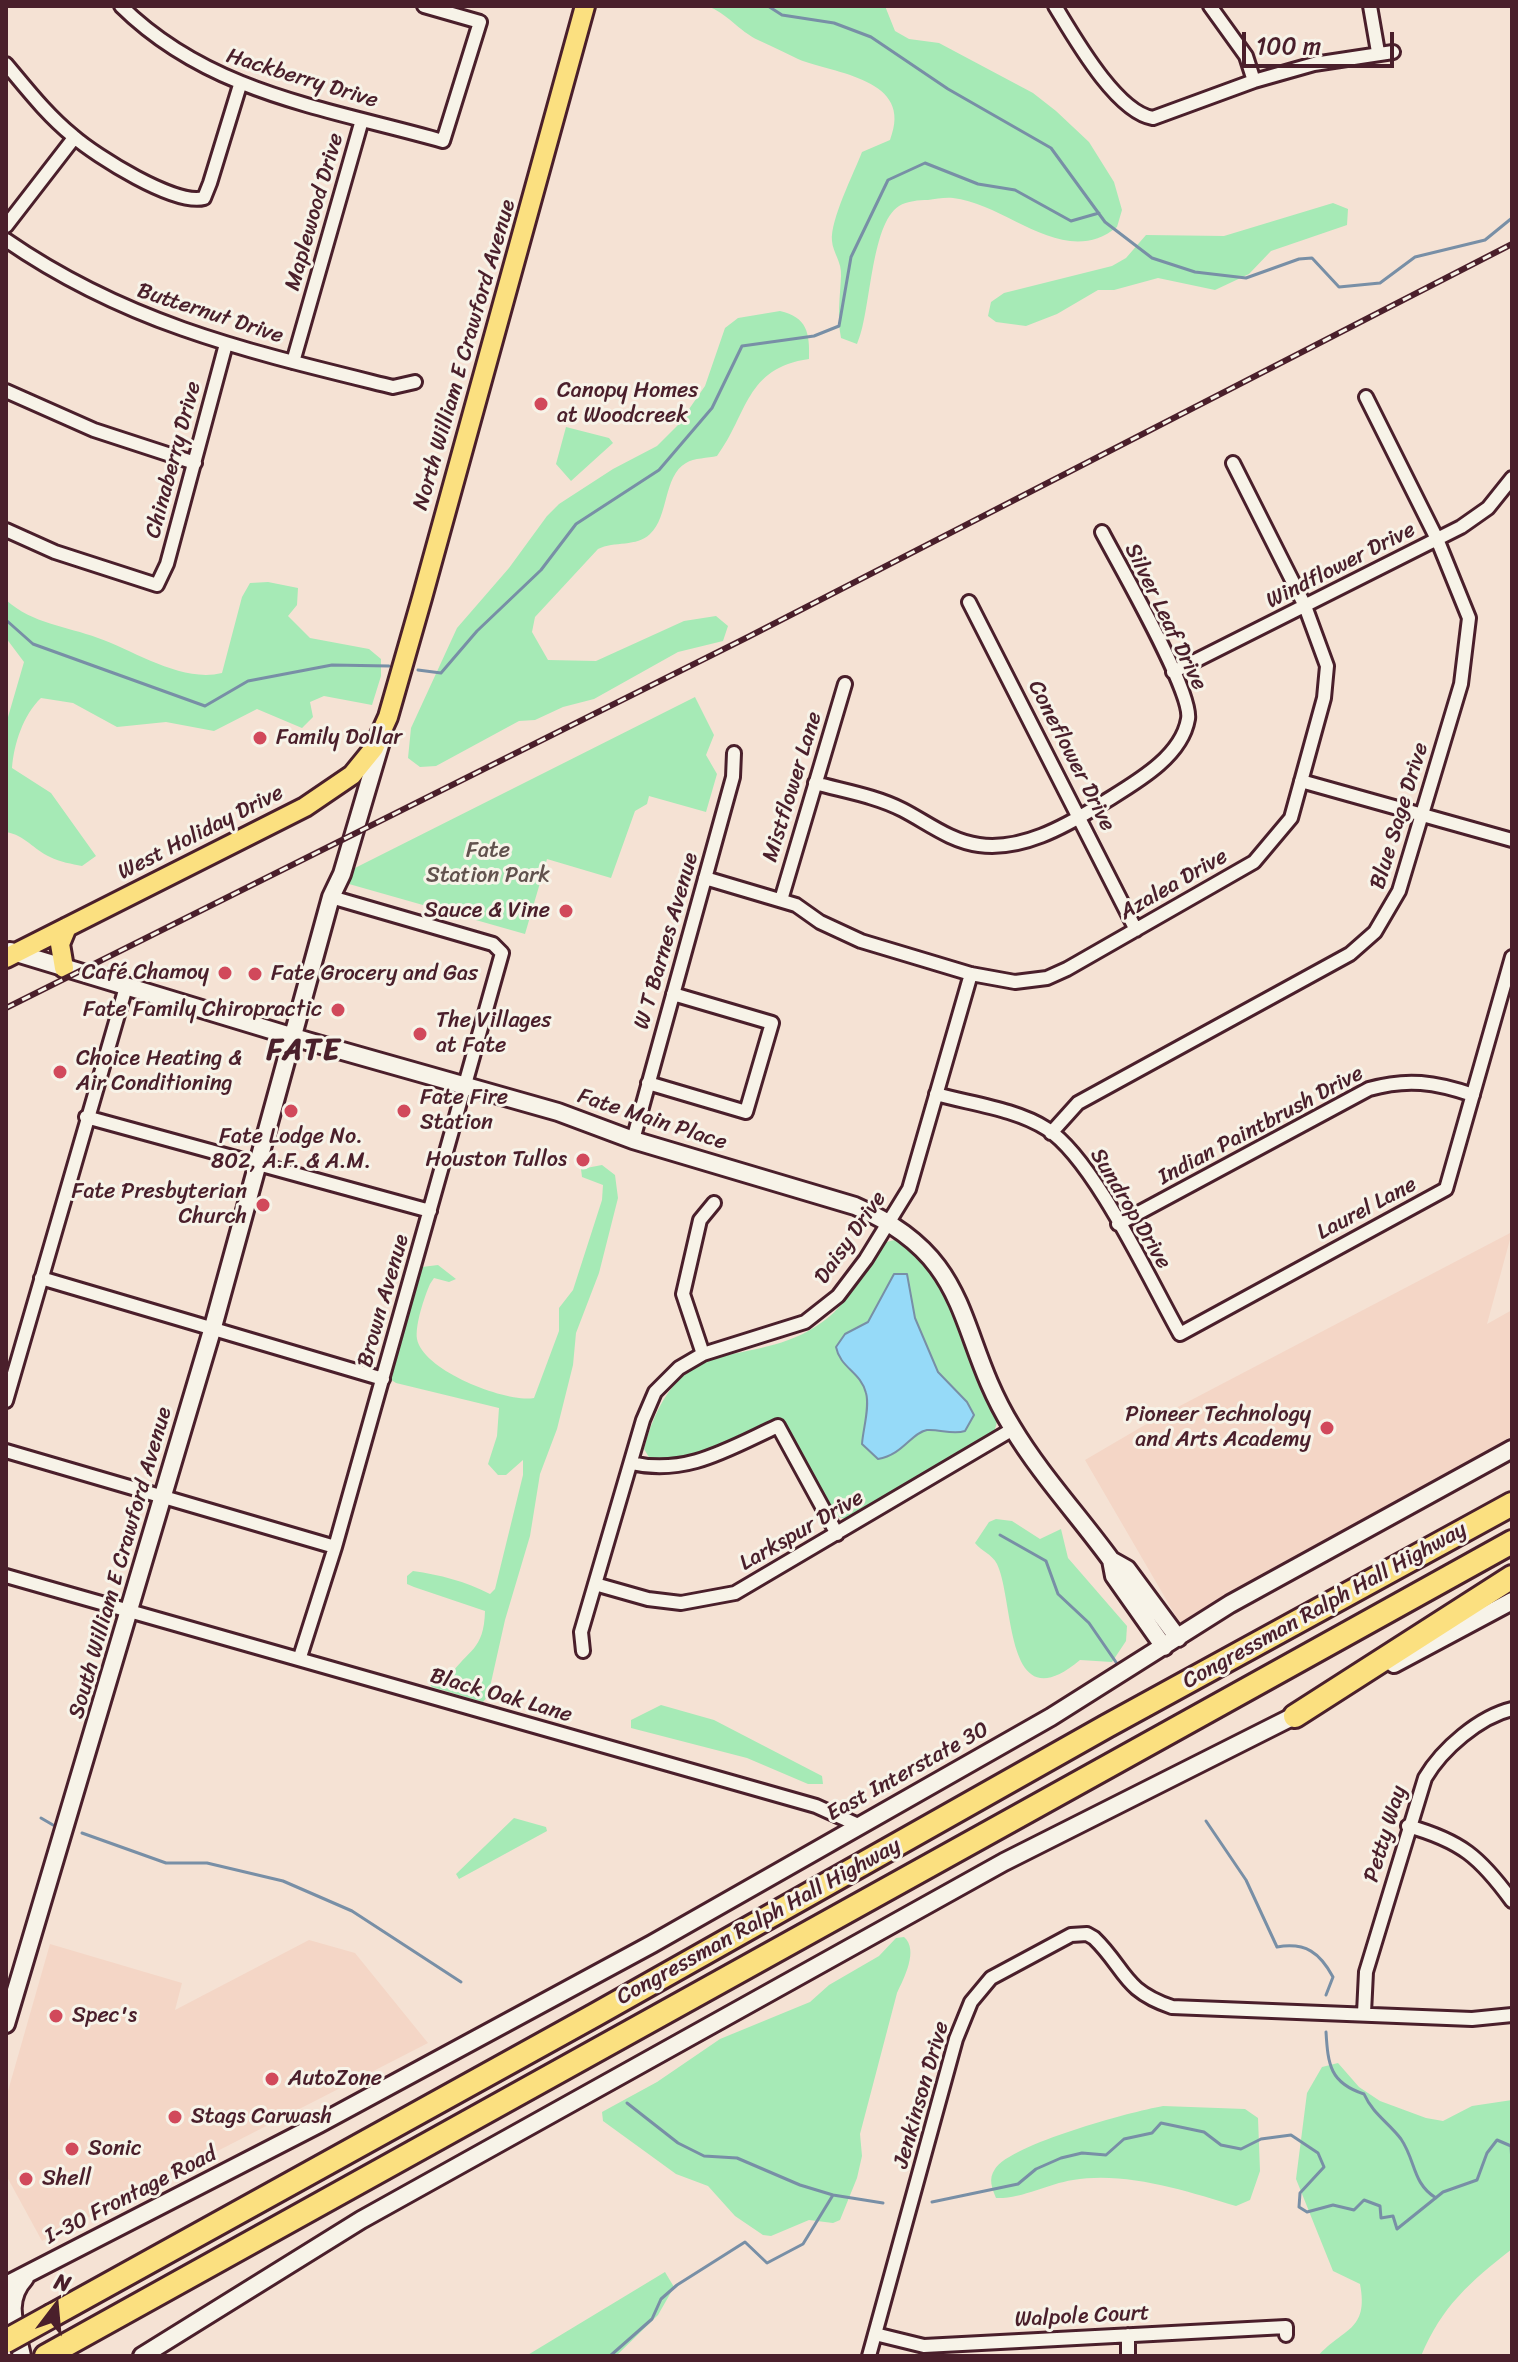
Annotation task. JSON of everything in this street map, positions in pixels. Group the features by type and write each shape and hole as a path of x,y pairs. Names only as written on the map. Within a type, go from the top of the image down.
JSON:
{"highway":[{"name":"Congressman Ralph Hall Highway","path":"6,2341 609,2008 1107,1726 1512,1504"},
{"name":"Congressman Ralph Hall Highway","path":"50,2354 1512,1542"},
{"path":"1295,1716 1512,1577"}],"main road":[{"name":"North William E Crawford Avenue","path":"388,717 585,6"},
{"name":"South William E Crawford Avenue","path":"6,2024 213,1327 331,897 342,874 388,717"},
{"name":"West Holiday Drive","path":"9,953 305,807 336,788 363,764 388,717"},
{"path":"64,968 60,944 67,927"},
{"name":"Fate Main Place","path":"9,953 558,1112 633,1140 855,1206 889,1222 926,1251 946,1278 964,1308 1013,1429 1111,1560 1127,1569 1171,1643"},
{"name":"East Interstate 30","path":"319,2124 652,1944 1051,1717 1230,1604 1512,1449"},
{"path":"142,2356 421,2187 1004,1862 1295,1716 1512,1601"},
{"name":"I-30 Frontage Road","path":"6,2285 319,2124"},
{"path":"6,2268 32,2271"},
{"path":"22,2356 12,2297 32,2271"}],"street":[{"name":"Hackberry Drive","path":"121,6 147,32 190,62 240,85 443,141 480,22 424,6"},
{"path":"1055,6 1087,57 1129,106 1153,118 1254,81 1314,64 1393,52"},
{"path":"1210,6 1229,27 1246,56 1254,81"},
{"path":"1370,6 1378,52"},
{"path":"6,64 27,91 74,138 153,186 194,201 204,198 240,85"},
{"name":"Maplewood Drive","path":"293,362 362,120"},
{"path":"6,226 74,138"},
{"name":"Butternut Drive","path":"6,240 105,300 147,318 226,344 393,387 415,382"},
{"name":"Chinaberry Drive","path":"6,530 55,552 157,585 167,564 226,344"},
{"path":"6,391 94,430 195,463"},
{"name":"Blue Sage Drive","path":"1051,1133 1078,1103 1350,954 1375,932 1391,910 1461,684 1469,618 1437,539 1366,397"},
{"name":"Azalea Drive","path":"705,878 796,905 820,922 861,941 971,974 1015,982 1047,978 1254,862 1291,818 1324,698 1327,666 1305,606 1233,463"},
{"name":"Windflower Drive","path":"1173,672 1437,539 1488,508 1512,478"},
{"name":"Silver Leaf Drive","path":"815,783 901,809 952,838 1003,847 1025,841 1079,817 1143,777 1179,739 1188,721 1188,711 1173,672 1102,532"},
{"name":"Coneflower Drive","path":"969,602 1136,930"},
{"name":"Mistflower Lane","path":"781,900 845,684"},
{"name":"W T Barnes Avenue","path":"633,1140 733,777 734,753"},
{"path":"1301,781 1512,840"},
{"name":"Brown Avenue","path":"300,1657 335,1547 502,953 493,944 331,897"},
{"name":"Laurel Lane","path":"1180,1334 1446,1189 1512,957"},
{"name":"Daisy Drive","path":"583,1651 581,1632 655,1392 679,1368 703,1354 805,1322 838,1296 909,1189 971,974"},
{"path":"6,1401 126,987"},
{"path":"648,1083 746,1112 772,1023 673,994"},
{"name":"Indian Paintbrush Drive","path":"1118,1224 1369,1089 1399,1081 1426,1081 1473,1095"},
{"name":"Sundrop Drive","path":"936,1094 1018,1116 1051,1133 1077,1155 1180,1334"},
{"path":"86,1117 430,1211"},
{"path":"703,1354 683,1294 700,1220 714,1203"},
{"path":"41,1278 383,1379"},
{"path":"631,1463 656,1469 700,1463 778,1426 837,1534"},
{"name":"Larkspur Drive","path":"595,1584 648,1599 681,1603 710,1600 746,1588 1013,1429"},
{"path":"6,1451 335,1547"},
{"name":"Black Oak Lane","path":"6,1576 816,1806 858,1825"},
{"name":"Petty Way","path":"1364,2013 1366,1972 1425,1778 1440,1756 1476,1728 1512,1709"},
{"path":"1408,1826 1446,1838 1474,1854 1512,1901"},
{"name":"Jenkinson Drive","path":"869,2356 956,2039 971,2002 991,1978 1071,1935 1087,1934 1100,1944 1130,1985 1155,2001 1172,2007 1472,2019 1512,2015"},
{"name":"Walpole Court","path":"875,2334 924,2346 1286,2327 1286,2335"},
{"path":"1128,2335 1128,2356"},
{"path":"996,2342 996,2356"}],"shaded area":[{"name":"Pioneer Technology and Arts Academy","path":"1512,1232 1487,1324 1512,1310 1512,1436 1181,1625 1085,1460 1155,1419"},
{"path":"309,1940 355,1953 428,2043 42,2241 6,2175 6,2098 50,1944 182,1983 175,2010"}],"green space":[{"path":"707,6 885,6 895,31 909,39 939,43 1033,93 1089,142 1114,182 1122,210 1117,227 1097,238 1077,241 1056,238 974,203 953,198 902,204 889,216 882,231 857,344 841,338 841,271 832,232 862,152 890,140 895,119 891,103 881,91 867,82 793,57 751,36"},
{"path":"1333,203 1348,209 1347,225 1271,251 1249,274 1215,290 1158,278 1114,290 1098,290 1057,314 1026,326 996,322 988,316 991,302 1004,293 1112,266 1126,258 1146,235 1224,236"},
{"path":"780,311 796,317 805,328 809,359 788,364 760,383 717,456 686,463 673,477 660,518 650,534 639,541 598,549 535,617 532,632 548,660 596,661 684,621 716,616 728,626 723,641 678,652 594,699 563,707 535,720 519,721 436,766 420,767 408,758 411,728 457,628 509,568 547,516 559,504 613,469 657,446 678,425 705,386 725,328 738,318"},
{"path":"566,427 609,438 613,443 571,481 556,464"},
{"path":"268,582 298,588 297,605 288,616 310,638 369,649 381,659 381,676 372,705 324,696 310,702 313,717 302,728 257,709 214,731 166,722 117,727 73,703 41,698 20,730 12,768 51,793 96,856 82,866 66,863 39,851 19,836 6,832 6,724 24,662 6,638 6,600 39,619 98,638 175,670 207,675 222,673 242,597 250,583"},
{"name":"Fate Station Park","path":"695,697 714,735 706,755 717,774 706,812 649,796 647,804 635,811 611,878 547,859 525,934 349,884 353,869"},
{"path":"602,1165 615,1175 618,1198 599,1273 576,1333 573,1365 557,1429 540,1474 530,1536 505,1620 488,1696 483,1702 432,1687 427,1681 450,1676 474,1648 482,1634 485,1611 407,1584 407,1576 413,1571 452,1579 490,1594 495,1589 523,1475 523,1460 506,1475 498,1475 488,1464 497,1436 499,1408 396,1383 390,1379 392,1364 422,1267 438,1265 456,1279 449,1282 434,1278 430,1284 417,1326 417,1339 423,1351 434,1362 468,1382 505,1395 534,1398 559,1331 559,1308 573,1290 602,1200 603,1185 582,1177 581,1169"},
{"path":"897,1240 915,1252 946,1294 997,1422 994,1433 845,1519 836,1516 779,1418 700,1455 664,1461 650,1459 644,1449 659,1408 677,1382 699,1366 722,1357 775,1345 802,1334 830,1316 879,1249 886,1242"},
{"path":"996,1519 1012,1521 1040,1539 1061,1529 1068,1558 1127,1626 1126,1641 1112,1662 1080,1660 1055,1676 1038,1677 1025,1668 1011,1628 997,1564 975,1543 989,1522"},
{"path":"661,1705 714,1720 822,1776 823,1784 808,1784 747,1758 631,1728 631,1720"},
{"path":"514,1818 546,1827 547,1831 459,1879 456,1874"},
{"path":"904,1937 910,1949 909,1964 897,1993 860,2134 862,2156 857,2178 840,2220 833,2223 809,2220 771,2236 763,2235 735,2216 708,2186 676,2174 603,2121 602,2112 657,2082 720,2039 810,2002 829,1985 879,1956 896,1938"},
{"path":"1338,2063 1359,2087 1380,2101 1426,2118 1443,2121 1472,2106 1512,2100 1512,2249 1459,2296 1438,2323 1421,2356 1318,2356 1352,2327 1361,2311 1362,2299 1360,2284 1333,2271 1296,2179 1307,2093 1322,2067"},
{"path":"1163,2106 1245,2109 1258,2118 1260,2171 1250,2200 1236,2206 1156,2184 1114,2178 1073,2180 996,2198 991,2184 995,2169 1023,2149 1100,2122"},
{"path":"665,2272 674,2287 658,2315 616,2356 526,2356"}],"water":[{"path":"894,1274 907,1274 915,1318 938,1372 967,1402 974,1415 965,1431 927,1430 894,1453 878,1459 862,1444 866,1393 836,1347 845,1334 868,1322"}],"waterway":[{"path":"768,6 782,15 834,23 871,37 948,89 1051,148 1105,222 1152,258 1195,272 1246,278 1299,259 1312,258 1339,287 1380,283 1415,257 1485,240 1512,218"},
{"path":"418,670 441,673 477,631 541,570 576,524 659,470 712,408 742,346 814,336 839,326 851,257 888,180 925,163 978,184 1015,190 1071,221 1099,213"},
{"path":"6,620 33,644 205,706 248,681 332,665 389,666"},
{"path":"1000,1535 1046,1561 1058,1594 1089,1623 1120,1668"},
{"path":"41,1818 53,1825"},
{"path":"1206,1821 1246,1880 1277,1947 1296,1946 1311,1951 1328,1969 1333,1977 1326,1995"},
{"path":"82,1833 166,1863 207,1863 283,1881 352,1911 461,1982"},
{"path":"1326,2032 1333,2071 1344,2084 1364,2094 1376,2113 1401,2139 1418,2179 1436,2198"},
{"path":"627,2103 678,2143 704,2156 737,2158 800,2185 833,2195"},
{"path":"932,2202 1018,2184 1036,2169 1061,2158 1082,2153 1106,2155 1124,2139 1152,2133 1161,2123 1204,2132 1221,2145 1241,2149 1261,2139 1291,2135 1318,2153 1324,2167 1300,2193 1299,2207 1307,2212 1333,2205 1354,2210 1364,2200 1380,2206 1381,2218 1393,2216 1397,2229 1443,2192 1477,2180 1487,2153 1497,2140 1511,2146 1512,2163"},
{"path":"610,2356 652,2319 661,2299 677,2285 745,2242 767,2263 803,2244 833,2195 883,2203"}],"railway":[{"path":"6,1008 748,637 1512,244"}],"place":[{"name":"Canopy Homes at Woodcreek","path":"541,404"},
{"name":"Family Dollar","path":"260,738"},
{"name":"Sauce & Vine","path":"566,911"},
{"name":"Café Chamoy","path":"225,973"},
{"name":"Fate Grocery and Gas","path":"255,974"},
{"name":"Fate Family Chiropractic","path":"338,1010"},
{"name":"The Villages at Fate","path":"420,1034"},
{"name":"Choice Heating & Air Conditioning","path":"60,1072"},
{"name":"Fate Lodge No. 802, A.F. & A.M.","path":"291,1111"},
{"name":"Fate Fire Station","path":"404,1111"},
{"name":"Houston Tullos","path":"583,1160"},
{"name":"Fate Presbyterian Church","path":"263,1205"},
{"name":"Pioneer Technology and Arts Academy","path":"1327,1428"},
{"name":"Spec's","path":"56,2016"},
{"name":"AutoZone","path":"272,2079"},
{"name":"Stags Carwash","path":"175,2117"},
{"name":"Sonic","path":"72,2149"},
{"name":"Shell","path":"26,2179"}],"district":[{"name":"FATE","path":"304,1051"}]}
